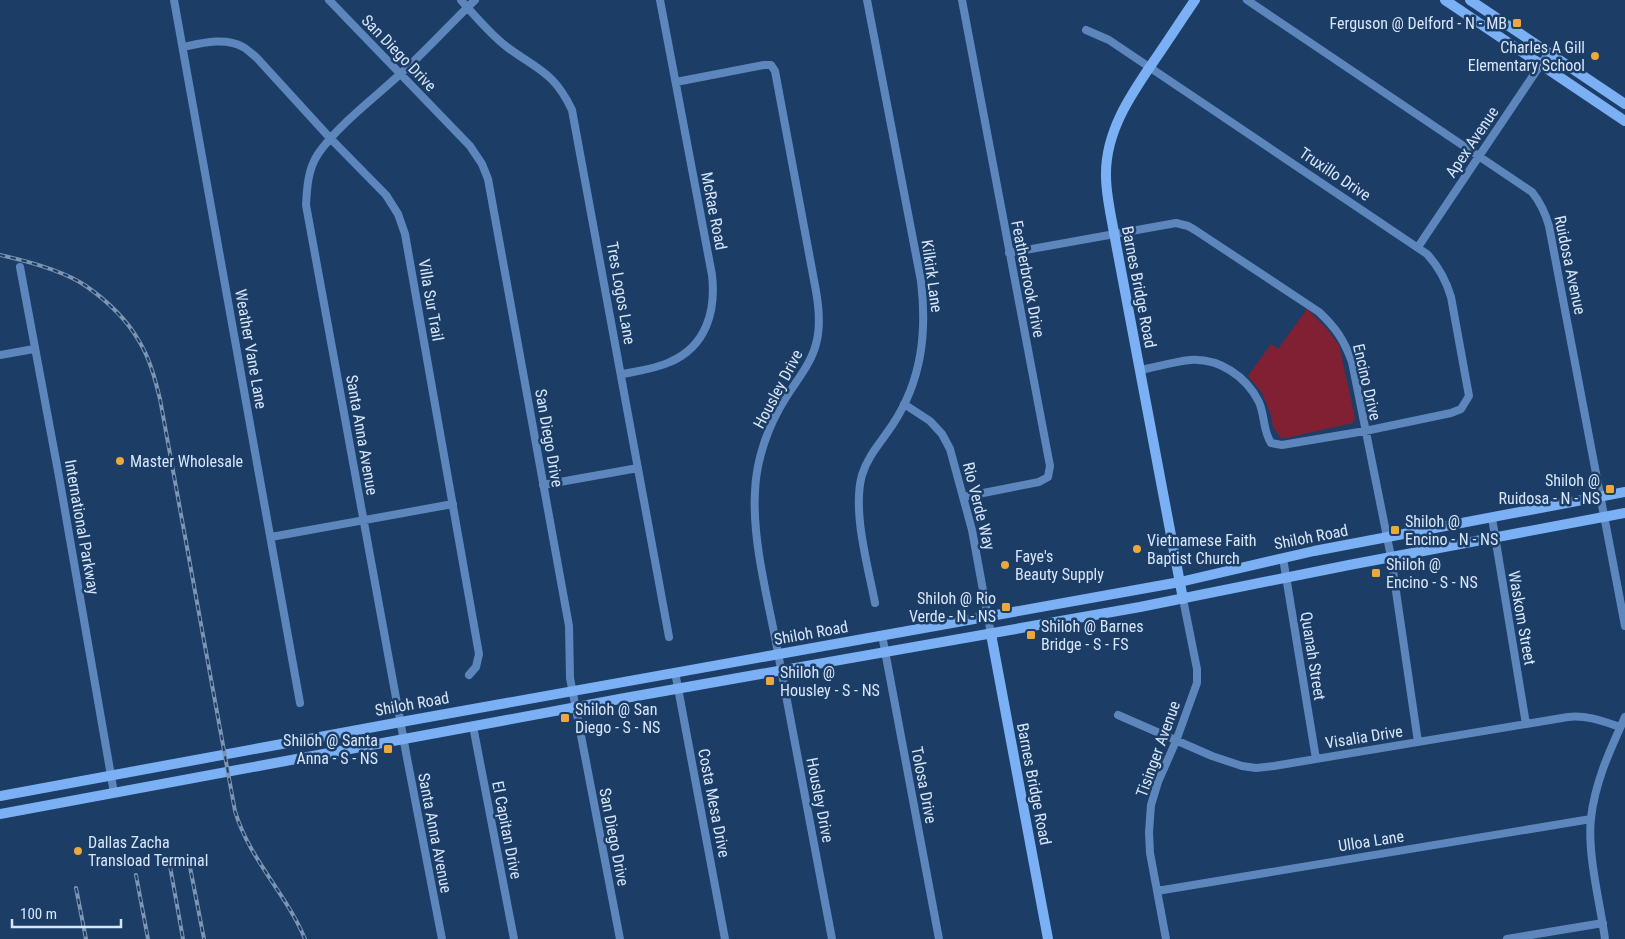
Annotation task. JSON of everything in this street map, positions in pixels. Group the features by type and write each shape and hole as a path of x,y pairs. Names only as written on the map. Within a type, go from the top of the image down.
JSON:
{"main road":[{"name":"Barnes Bridge Road","path":"1183,599 1114,233 1106,175 1107,158 1117,122 1129,99 1195,0"},
{"path":"1445,0 1625,121"},
{"path":"1470,0 1625,104"},
{"name":"Shiloh Road","path":"0,796 778,653 1180,582 1283,558 1625,492"},
{"name":"Shiloh Road","path":"0,814 473,726 1183,599 1391,557 1625,513"},
{"name":"Barnes Bridge Road","path":"991,634 1048,939"}],"street":[{"name":"Weather Vane Lane","path":"174,0 300,703"},
{"name":"San Diego Drive","path":"329,0 470,146 482,164 488,179 569,626 569,663 572,691 620,939"},
{"name":"Tres Logos Lane","path":"461,0 507,46 545,71 556,82 572,110 669,637"},
{"name":"Santa Anna Avenue","path":"442,939 400,722 306,205 311,168 318,154 330,138 400,74 475,0"},
{"name":"McRae Road","path":"622,374 672,362 684,354 704,332 710,320 713,306 712,274 660,0"},
{"name":"Kilkirk Lane","path":"867,0 924,303 924,328 919,362 904,404 893,424 867,461 862,476 860,520 875,603"},
{"name":"Featherbrook Drive","path":"962,0 1050,466 1048,477 1039,482 963,497"},
{"name":"Ruidosa Avenue","path":"1247,0 1532,192 1540,202 1546,213 1625,626"},
{"name":"Truxillo Drive","path":"1086,30 1109,40 1150,67 1418,247 1437,265 1451,297 1469,396 1461,409 1451,413 1365,431"},
{"name":"Villa Sur Trail","path":"183,47 213,42 227,42 243,47 256,57 330,138 386,195 398,214 402,227 453,504 479,654 476,666 469,675"},
{"name":"Apex Avenue","path":"1418,247 1548,52"},
{"name":"Housley Drive","path":"676,82 771,65 775,71 816,291 819,316 817,343 810,359 783,401 769,431 758,466 755,491 755,519 778,653 832,939"},
{"name":"Encino Drive","path":"1010,253 1176,223 1188,226 1319,312 1332,324 1344,341 1352,362 1391,557 1418,742"},
{"name":"International Parkway","path":"20,268 60,482 114,793"},
{"path":"0,356 34,349"},
{"path":"1140,370 1190,360 1214,362 1229,369 1242,379 1259,403 1264,417 1266,435 1271,443 1282,445 1365,431"},
{"name":"Rio Verde Way","path":"904,404 930,421 942,434 952,456 972,530 991,634"},
{"path":"543,485 638,468"},
{"path":"271,536 453,504"},
{"name":"Waskom Street","path":"1492,518 1526,724"},
{"name":"Quanah Street","path":"1283,558 1316,759"},
{"name":"Tisinger Avenue","path":"1166,939 1149,832 1151,805 1158,782 1176,741 1197,683 1197,670 1183,599"},
{"name":"Tolosa Drive","path":"882,635 939,939"},
{"name":"Costa Mesa Drive","path":"674,672 725,939"},
{"name":"Visalia Drive","path":"1118,715 1212,756 1242,766 1256,768 1581,716 1595,718 1620,727"},
{"path":"1605,939 1594,870 1591,819 1609,750 1625,717"},
{"name":"El Capitan Drive","path":"473,726 514,939"},
{"name":"Ulloa Lane","path":"1157,891 1591,819"},
{"path":"1507,939 1603,924"}],"shaded area":[{"path":"1307,309 1327,329 1339,345 1355,418 1353,423 1281,438 1273,427 1270,412 1262,393 1248,376 1271,344 1278,349"}],"railway":[{"path":"0,255 56,271 86,286 122,318 143,348 160,399 235,811 249,845 288,906 305,939"},
{"path":"189,862 204,939"},
{"path":"170,866 183,939"},
{"path":"136,875 148,939"},
{"path":"76,888 86,939"}],"place":[{"name":"Ferguson @ Delford - N - MB","path":"1517,23"},
{"name":"Charles A Gill Elementary School","path":"1595,56"},
{"name":"Master Wholesale","path":"120,461"},
{"name":"Shiloh @ Ruidosa - N - NS","path":"1610,489"},
{"name":"Shiloh @ Encino - N - NS","path":"1395,530"},
{"name":"Vietnamese Faith Baptist Church","path":"1137,549"},
{"name":"Faye's Beauty Supply","path":"1005,565"},
{"name":"Shiloh @ Encino - S - NS","path":"1376,573"},
{"name":"Shiloh @ Rio Verde - N - NS","path":"1006,607"},
{"name":"Shiloh @ Barnes Bridge - S - FS","path":"1031,635"},
{"name":"Shiloh @ Housley - S - NS","path":"770,681"},
{"name":"Shiloh @ San Diego - S - NS","path":"565,718"},
{"name":"Shiloh @ Santa Anna - S - NS","path":"388,749"},
{"name":"Dallas Zacha Transload Terminal","path":"78,851"}]}
